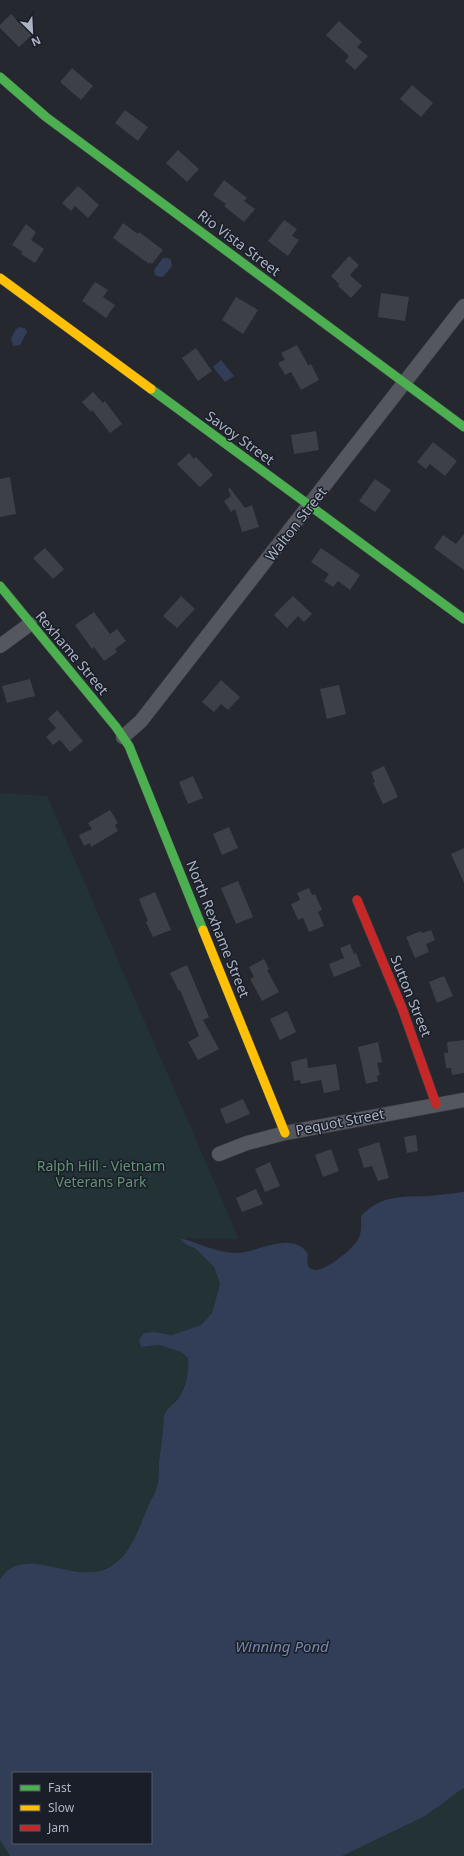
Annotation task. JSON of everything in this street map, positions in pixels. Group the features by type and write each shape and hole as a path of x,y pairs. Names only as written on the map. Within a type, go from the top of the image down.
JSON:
{"street":[{"name":"Rio Vista Street","path":"0,77 46,117 464,427"},
{"name":"Savoy Street","path":"0,278 464,618"},
{"name":"Walton Street","path":"123,737 141,721 310,506 464,306"},
{"name":"Rexhame Street","path":"0,586 123,737"},
{"path":"0,646 30,624"},
{"name":"North Rexhame Street","path":"123,737 134,758 285,1133"},
{"name":"Sutton Street","path":"357,900 402,1008 436,1104"},
{"name":"Pequot Street","path":"219,1154 247,1143 285,1133 464,1100"}],"green space":[{"name":"Ralph Hill - Vietnam Veterans Park","path":"0,793 47,796 239,1239 181,1238 185,1244 196,1249 214,1267 220,1284 212,1313 201,1325 172,1335 163,1333 142,1347 159,1345 181,1352 188,1358 188,1376 180,1396 165,1411 157,1486 135,1539 128,1550 113,1565 90,1573 25,1563 4,1573 0,1579"},
{"path":"464,1788 464,1856 342,1856 435,1810 444,1801"},
{"path":"0,1840 10,1856 0,1856"}],"water":[{"path":"163,258 168,258 171,260 172,266 164,276 160,277 155,275 154,270"},
{"path":"20,327 26,329 27,332 20,345 13,346 11,338 16,329"},
{"path":"221,360 234,376 225,382 213,367"},
{"name":"Winning Pond","path":"464,1192 464,1788 423,1817 342,1856 10,1856 0,1840 0,1579 11,1568 23,1564 37,1564 83,1572 99,1571 120,1560 130,1547 138,1532 157,1486 164,1417 168,1408 178,1399 182,1391 186,1382 188,1368 188,1358 181,1352 159,1345 141,1347 139,1340 144,1333 154,1332 172,1335 201,1325 212,1313 220,1284 214,1267 196,1249 185,1244 180,1238 214,1249 234,1253 273,1244 292,1243 301,1247 308,1254 308,1265 312,1270 319,1269 328,1266 355,1244 360,1235 361,1216 369,1209 385,1200 393,1198"}],"building":[{"path":"11,14 32,35 19,47 0,28 0,25"},
{"path":"339,21 362,42 357,47 368,56 355,70 345,61 349,56 326,35"},
{"path":"72,68 93,86 81,100 60,82"},
{"path":"412,85 433,103 421,117 400,99"},
{"path":"125,110 148,127 138,141 115,123"},
{"path":"178,150 199,169 187,182 166,163"},
{"path":"224,180 247,198 244,201 255,209 244,222 224,206 226,204 213,195"},
{"path":"78,186 99,205 88,218 75,206 71,211 62,203"},
{"path":"284,220 297,229 292,236 299,240 288,256 268,241"},
{"path":"123,223 138,234 139,232 163,250 152,264 150,262 149,264 113,238"},
{"path":"26,224 36,232 31,240 44,249 35,263 21,254 23,252 12,245"},
{"path":"349,256 359,265 350,275 362,286 351,298 338,286 339,284 331,276"},
{"path":"95,282 108,290 103,297 115,305 106,318 82,301"},
{"path":"381,293 409,297 405,321 378,317"},
{"path":"236,297 258,310 243,334 222,320"},
{"path":"297,345 308,365 311,364 319,380 301,390 291,372 285,375 278,363 285,360 281,353"},
{"path":"196,348 212,371 198,381 182,358"},
{"path":"93,392 103,403 105,401 122,424 110,433 92,410 91,412 82,402"},
{"path":"316,431 319,450 294,454 291,435"},
{"path":"433,442 457,461 445,476 430,464 426,469 417,462"},
{"path":"189,453 194,459 196,457 213,475 200,487 177,464"},
{"path":"10,477 16,514 0,517 0,479"},
{"path":"375,479 391,490 375,512 359,501"},
{"path":"230,488 245,508 252,505 259,527 242,532 235,509 231,512 224,501 231,496 228,489"},
{"path":"464,534 464,570 434,548 443,535 456,544"},
{"path":"45,548 64,569 53,579 33,558"},
{"path":"321,548 360,575 350,590 338,581 333,587 324,581 329,574 311,562"},
{"path":"181,596 195,609 177,628 163,616"},
{"path":"293,596 312,614 304,622 298,616 287,628 274,615"},
{"path":"94,612 110,634 117,629 126,641 115,649 117,652 104,661 94,647 92,649 75,625"},
{"path":"30,679 35,696 7,703 2,686"},
{"path":"221,680 240,697 228,710 221,704 214,712 202,702"},
{"path":"339,685 346,714 327,719 320,689"},
{"path":"57,710 83,741 70,752 60,740 53,745 46,737 56,728 48,719"},
{"path":"384,766 398,797 383,804 373,783 375,782 371,772"},
{"path":"193,776 203,798 188,804 179,782"},
{"path":"110,810 118,823 115,825 118,831 91,847 90,843 84,846 79,835 92,829 88,823"},
{"path":"229,827 238,848 222,855 213,834"},
{"path":"464,848 464,883 451,854"},
{"path":"238,881 253,917 236,924 221,888"},
{"path":"309,888 312,895 315,894 322,910 318,912 324,926 309,932 303,918 298,920 291,904 300,900 297,893"},
{"path":"155,892 171,930 153,937 146,922 148,921 139,899"},
{"path":"431,930 435,940 426,944 429,952 415,958 406,937 421,931 422,933"},
{"path":"350,944 354,954 356,953 361,966 334,977 329,964 344,958 340,948"},
{"path":"264,959 269,969 267,970 279,992 262,1001 250,979 254,977 249,967"},
{"path":"187,965 209,1017 203,1020 219,1049 198,1060 188,1042 199,1036 180,990 179,991 170,973"},
{"path":"444,976 453,996 437,1003 429,982"},
{"path":"287,1011 296,1032 280,1040 270,1019"},
{"path":"464,1040 464,1073 452,1075 451,1068 446,1068 444,1053 448,1053 447,1042"},
{"path":"378,1042 382,1062 377,1063 380,1075 377,1076 378,1081 366,1084 358,1047"},
{"path":"307,1058 308,1068 336,1064 340,1090 324,1093 321,1080 301,1084 300,1080 294,1081 291,1062"},
{"path":"243,1099 250,1114 226,1124 220,1109"},
{"path":"416,1135 418,1151 407,1153 404,1137"},
{"path":"379,1142 389,1178 378,1181 372,1166 364,1168 358,1149"},
{"path":"331,1149 339,1171 323,1177 315,1155"},
{"path":"270,1162 280,1186 265,1192 255,1169"},
{"path":"256,1189 263,1204 242,1212 236,1198"}],"traffic: fast":[{"path":"0,77 46,117 464,427"},
{"path":"151,389 464,619"},
{"path":"0,586 116,727 129,746 203,930"}],"traffic: slow":[{"path":"0,278 151,389"},
{"path":"203,930 285,1133"}],"traffic: jam":[{"path":"357,900 402,1008 436,1104"}]}
